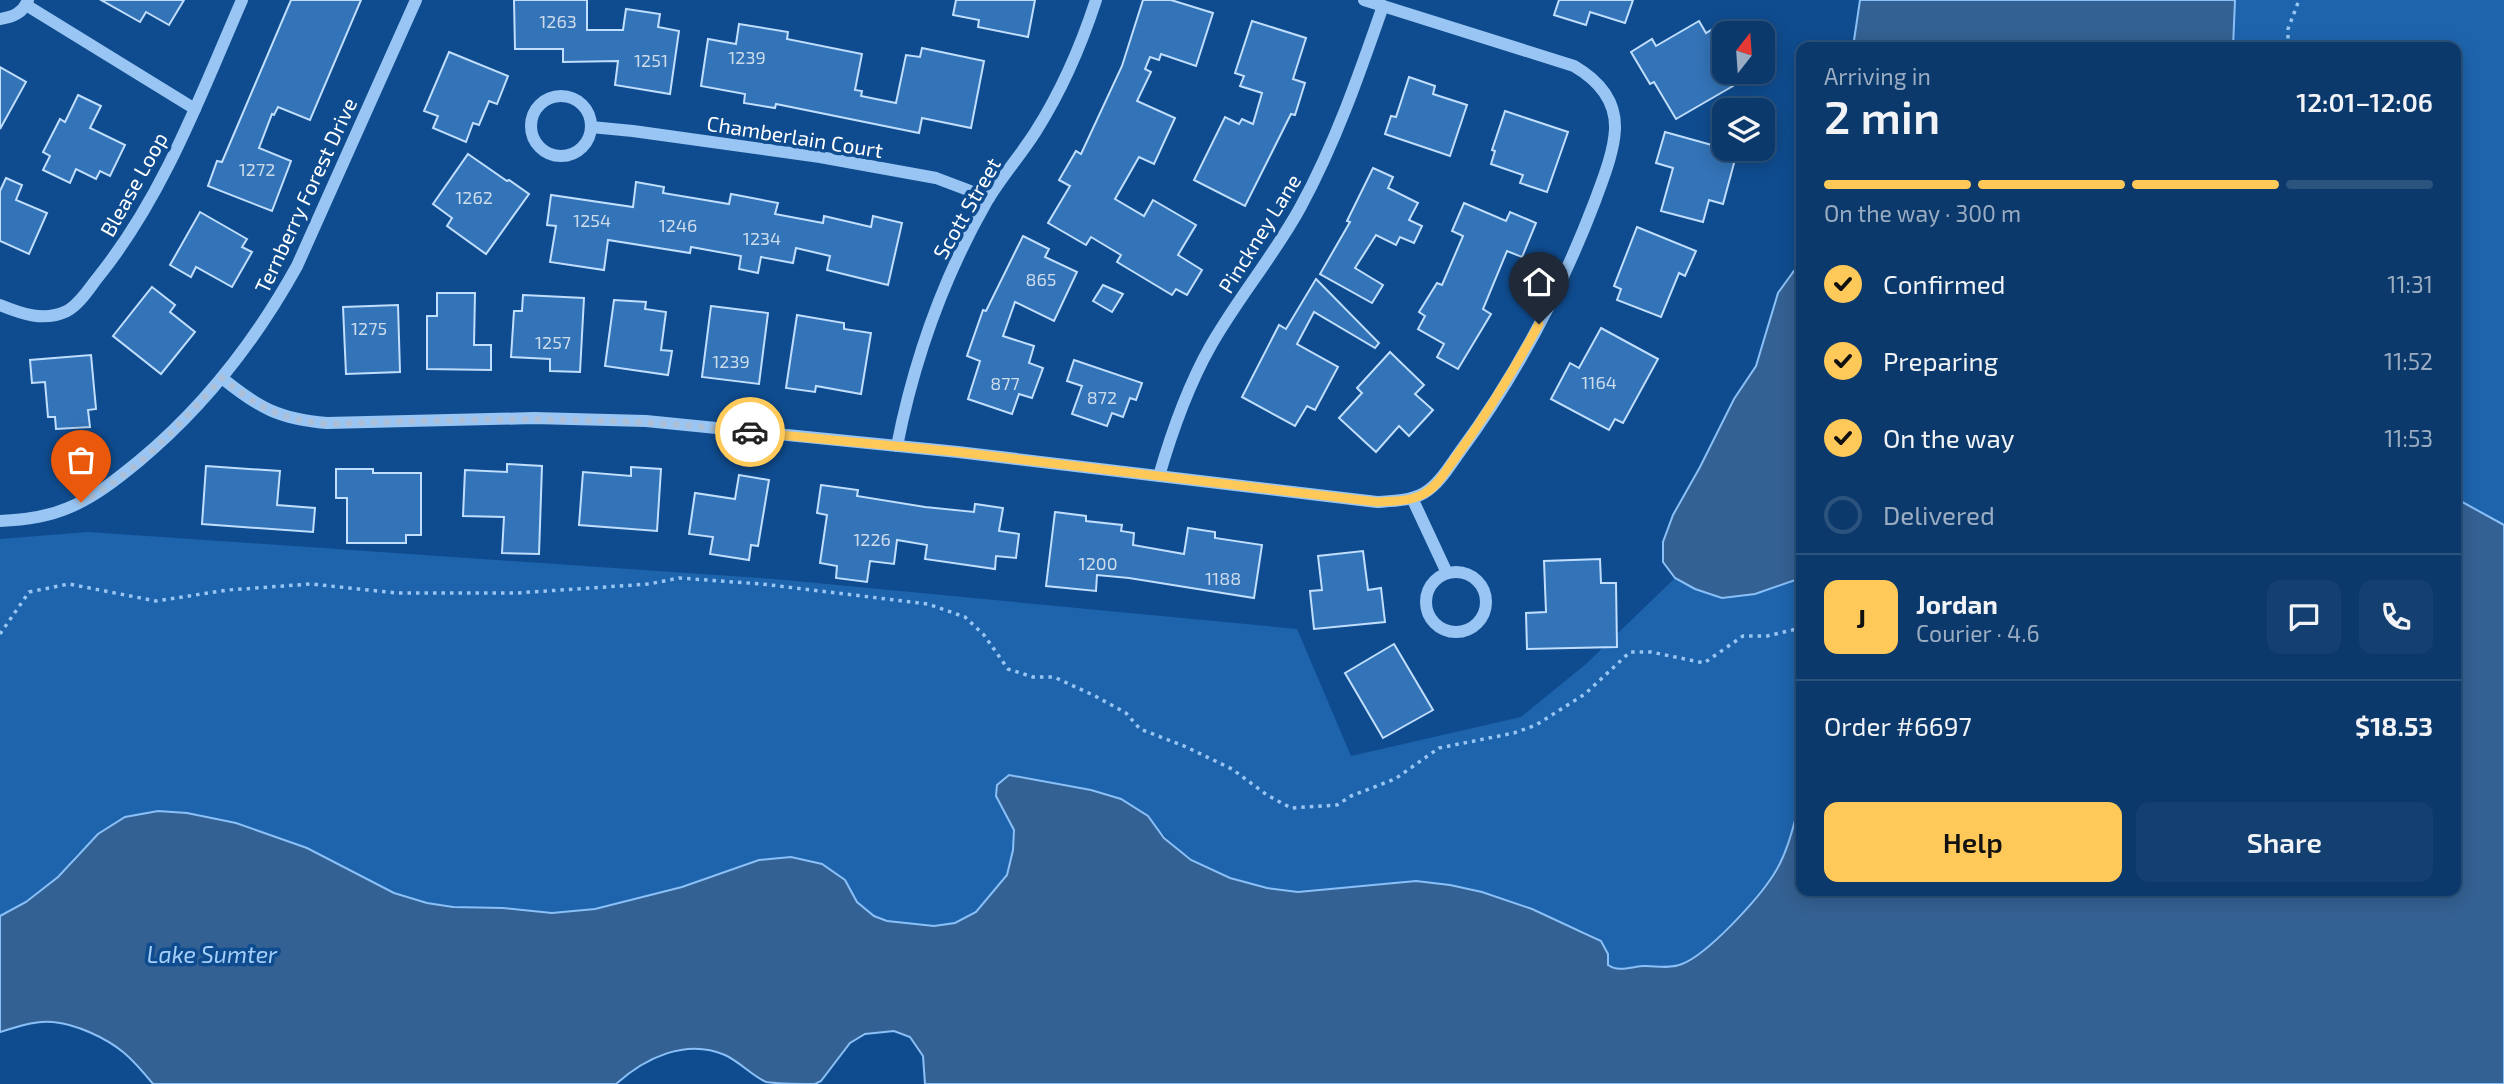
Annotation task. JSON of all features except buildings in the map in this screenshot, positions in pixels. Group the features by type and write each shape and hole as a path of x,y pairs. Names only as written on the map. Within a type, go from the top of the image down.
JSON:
{"street":[{"name":"Blease Loop","path":"0,305 21,314 55,316 69,309 83,296 115,257 151,199 195,109 242,0"},
{"name":"Ternberry Forest Drive","path":"0,521 33,518 66,509 96,494 162,442 222,378 274,307 297,267 416,0"},
{"name":"Scott Street","path":"897,446 914,372 948,277 989,198 1052,105 1081,44 1096,0"},
{"path":"222,378 253,402 285,416 327,424 534,418 646,421 897,446 1377,502 1412,498 1425,493 1437,482 1516,367 1577,246 1600,188 1612,147 1615,124 1610,102 1603,90 1574,66 1364,0"},
{"path":"0,19 10,18 20,12 27,2 195,109"},
{"name":"Pinckney Lane","path":"1159,476 1184,402 1210,348 1276,250 1322,167 1383,6"},
{"path":"567,96 577,100 590,117 591,127 590,137 578,152 559,157 550,155 535,143 530,124 532,114 547,99 567,96"},
{"name":"Chamberlain Court","path":"591,127 880,168 936,178 989,198"},
{"path":"1412,498 1447,573"},
{"path":"1447,573 1468,574 1477,580 1483,589 1486,609 1474,627 1465,631 1446,631 1437,626 1426,610 1427,591 1432,583 1447,573"}],"path":[{"path":"2288,42 2288,29 2299,0"},
{"path":"0,634 29,592 69,584 156,601 228,590 311,583 397,593 517,593 649,584 679,578 789,587 928,604 965,617 984,635 1008,669 1033,677 1054,677 1084,691 1126,713 1140,729 1184,746 1231,769 1266,795 1291,808 1337,806 1351,796 1395,779 1439,748 1514,733 1536,725 1585,694 1630,652 1651,652 1704,663 1743,636 1767,636 1796,629"}],"shaded area":[{"path":"2235,0 2504,0 2504,525 2461,501 2461,42 2233,42"},
{"path":"88,532 774,579 1297,629 1351,756 1521,717 1586,664 1675,578 1695,589 1796,579 1796,815 1788,843 1774,873 1747,907 1708,947 1683,964 1669,967 1613,969 1608,965 1600,942 1587,933 1490,894 1453,885 1415,882 1322,891 1285,891 1249,884 1215,872 1186,855 1172,844 1148,816 997,785 996,795 1014,830 1007,875 976,912 956,923 934,926 887,921 874,916 857,902 844,880 822,864 759,860 682,887 595,909 552,913 453,907 427,903 394,893 307,848 236,823 187,813 159,811 125,817 78,853 58,877 26,902 0,916 0,539"}],"water":[{"path":"1860,0 2235,0 2233,42 1854,42"},
{"path":"1796,268 1796,580 1755,594 1722,598 1695,589 1675,578 1663,562 1663,542 1673,515 1734,399 1756,366 1778,293"},
{"name":"Lake Sumter","path":"2461,501 2504,525 2504,1084 925,1084 923,1056 910,1037 894,1031 865,1034 850,1043 821,1081 815,1084 766,1082 725,1055 696,1049 667,1053 653,1059 616,1084 153,1084 123,1052 81,1029 62,1023 40,1022 0,1032 0,916 26,902 58,877 98,834 125,817 158,811 187,813 236,823 307,848 394,893 427,903 453,907 552,913 595,909 682,887 759,860 791,857 822,864 845,880 857,902 874,916 887,921 934,926 955,923 976,912 1007,875 1014,830 996,796 997,785 1009,775 1091,790 1121,799 1148,816 1164,838 1191,860 1230,878 1267,888 1298,892 1416,881 1482,892 1532,909 1601,941 1608,954 1608,965 1622,969 1677,966 1705,949 1745,911 1774,874 1796,817 1796,896 2461,896"}],"way so far":[{"path":"81,502 122,475 162,442 222,378 268,410 327,424 591,419 696,425 750,432"}],"route":[{"path":"750,432 958,452 1377,502 1397,501 1425,493 1437,482 1516,367 1539,324"}]}
